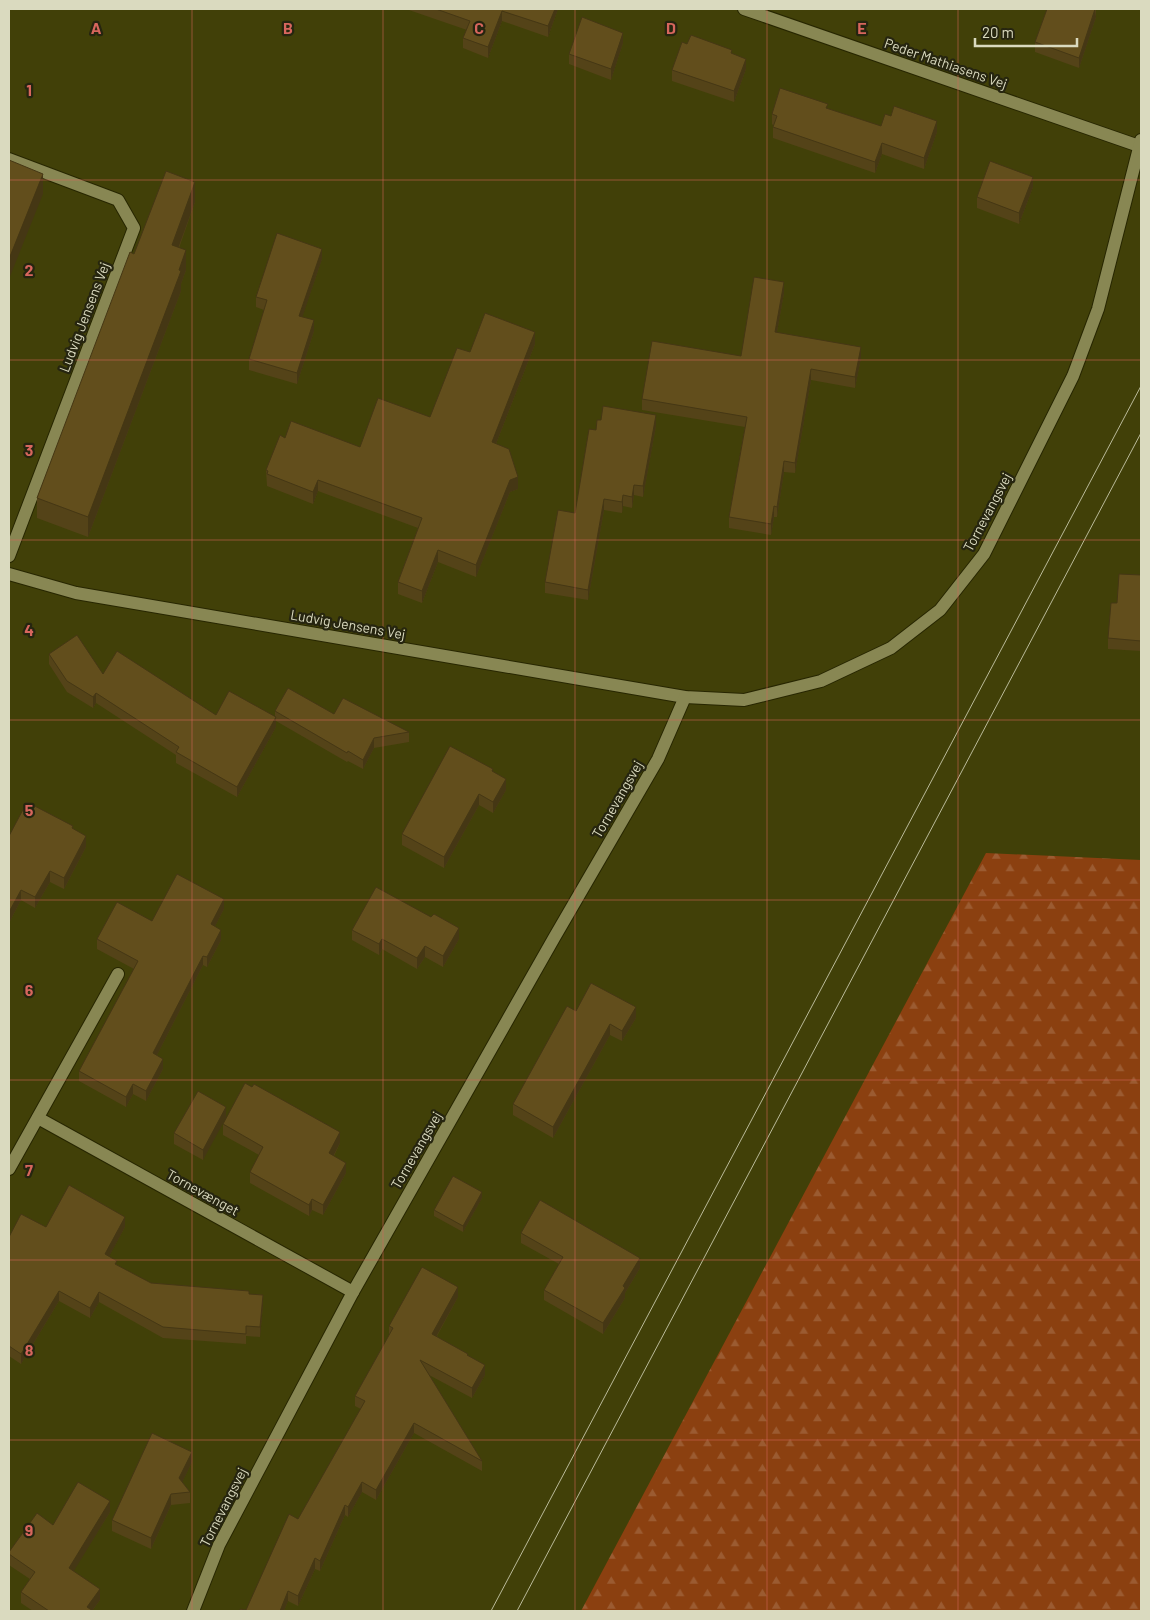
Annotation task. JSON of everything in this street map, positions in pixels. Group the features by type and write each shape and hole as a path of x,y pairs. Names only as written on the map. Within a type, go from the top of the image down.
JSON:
{"street":[{"name":"Peder Mathiasens Vej","path":"744,9 1140,143"},
{"name":"Tornevangsvej","path":"193,1611 219,1545 353,1292 658,758 685,697 744,700 821,681 891,648 940,610 984,554 1073,376 1098,309 1140,143"},
{"name":"Ludvig Jensens Vej","path":"9,158 118,200 134,228 9,556"},
{"name":"Ludvig Jensens Vej","path":"9,574 76,593 685,697"},
{"path":"9,1170 118,974"},
{"name":"Tornevænget","path":"38,1118 353,1292"}],"green space":[{"path":"986,853 1141,860 1141,1611 581,1611"}],"building":[{"path":"436,9 555,9 548,26 502,11 488,47 463,38 470,21"},
{"path":"1047,9 1095,9 1079,58 1035,42"},
{"path":"582,17 623,33 611,69 569,54"},
{"path":"691,35 732,50 731,53 746,59 734,91 672,70 682,42 687,44"},
{"path":"780,88 828,104 826,108 881,126 885,114 891,116 894,106 937,121 924,158 882,143 875,162 773,127 777,116 772,114"},
{"path":"9,160 43,174 9,259"},
{"path":"990,161 1033,177 1019,213 977,197"},
{"path":"166,171 195,182 172,245 186,250 179,270 181,271 88,517 37,498 130,252 134,254"},
{"path":"277,233 322,249 299,316 314,320 297,373 249,359 267,300 256,297"},
{"path":"754,277 784,282 775,332 861,347 855,377 811,369 795,463 784,461 777,507 774,506 771,524 729,517 747,417 642,399 652,341 741,356"},
{"path":"485,313 535,332 492,442 509,449 518,477 510,480 476,565 438,550 422,591 398,582 422,518 318,480 313,492 267,474 268,471 266,470 280,435 285,438 291,421 360,447 378,398 430,417 457,348 470,352"},
{"path":"603,406 656,415 643,486 634,485 632,497 623,495 622,502 604,499 588,590 545,582 558,510 575,513 589,429 596,430 597,420 601,420"},
{"path":"1119,574 1141,575 1141,641 1108,638 1111,603 1117,603"},
{"path":"77,635 103,674 117,651 216,715 229,691 276,717 237,787 176,752 179,747 96,693 93,697 67,681 49,654"},
{"path":"288,688 334,714 343,698 409,732 374,738 363,760 348,751 347,753 275,711"},
{"path":"450,746 493,769 492,771 506,779 493,802 479,794 444,857 402,834"},
{"path":"27,802 73,826 72,828 86,836 64,878 50,871 35,897 21,890 9,912 9,836"},
{"path":"177,874 224,899 211,924 221,930 207,957 203,956 153,1053 163,1059 146,1091 133,1084 126,1097 79,1071 138,961 97,939 117,902 152,921"},
{"path":"376,887 431,917 434,914 459,928 443,956 425,946 417,958 382,939 379,944 352,930"},
{"path":"591,983 636,1007 622,1031 610,1024 553,1127 513,1104 567,1006 576,1011"},
{"path":"245,1083 252,1087 254,1084 340,1132 329,1153 346,1163 323,1205 312,1199 309,1205 250,1172 263,1147 223,1124"},
{"path":"198,1091 226,1107 203,1150 174,1133"},
{"path":"453,1176 482,1192 463,1226 434,1210"},
{"path":"69,1185 125,1217 105,1254 117,1261 115,1264 151,1283 249,1291 249,1294 263,1295 260,1327 246,1326 246,1334 163,1327 99,1292 90,1308 59,1291 21,1354 9,1346 9,1237 21,1214 46,1227"},
{"path":"540,1200 640,1258 623,1286 625,1288 603,1323 544,1290 563,1257 521,1233"},
{"path":"422,1267 458,1287 432,1334 485,1365 472,1388 420,1360 482,1461 414,1423 376,1490 362,1482 348,1507 345,1505 320,1561 315,1558 298,1596 288,1591 280,1611 240,1611 240,1609 246,1610 289,1514 298,1519 365,1401 355,1396 393,1328 389,1326"},
{"path":"152,1433 192,1452 179,1478 190,1492 171,1494 151,1538 112,1520"},
{"path":"78,1482 110,1501 69,1568 100,1589 87,1607 93,1611 49,1611 21,1592 35,1572 9,1554 9,1552 37,1513 53,1525"}],"tram line":[{"path":"491,1611 1141,386"},
{"path":"517,1611 1141,433"}]}
